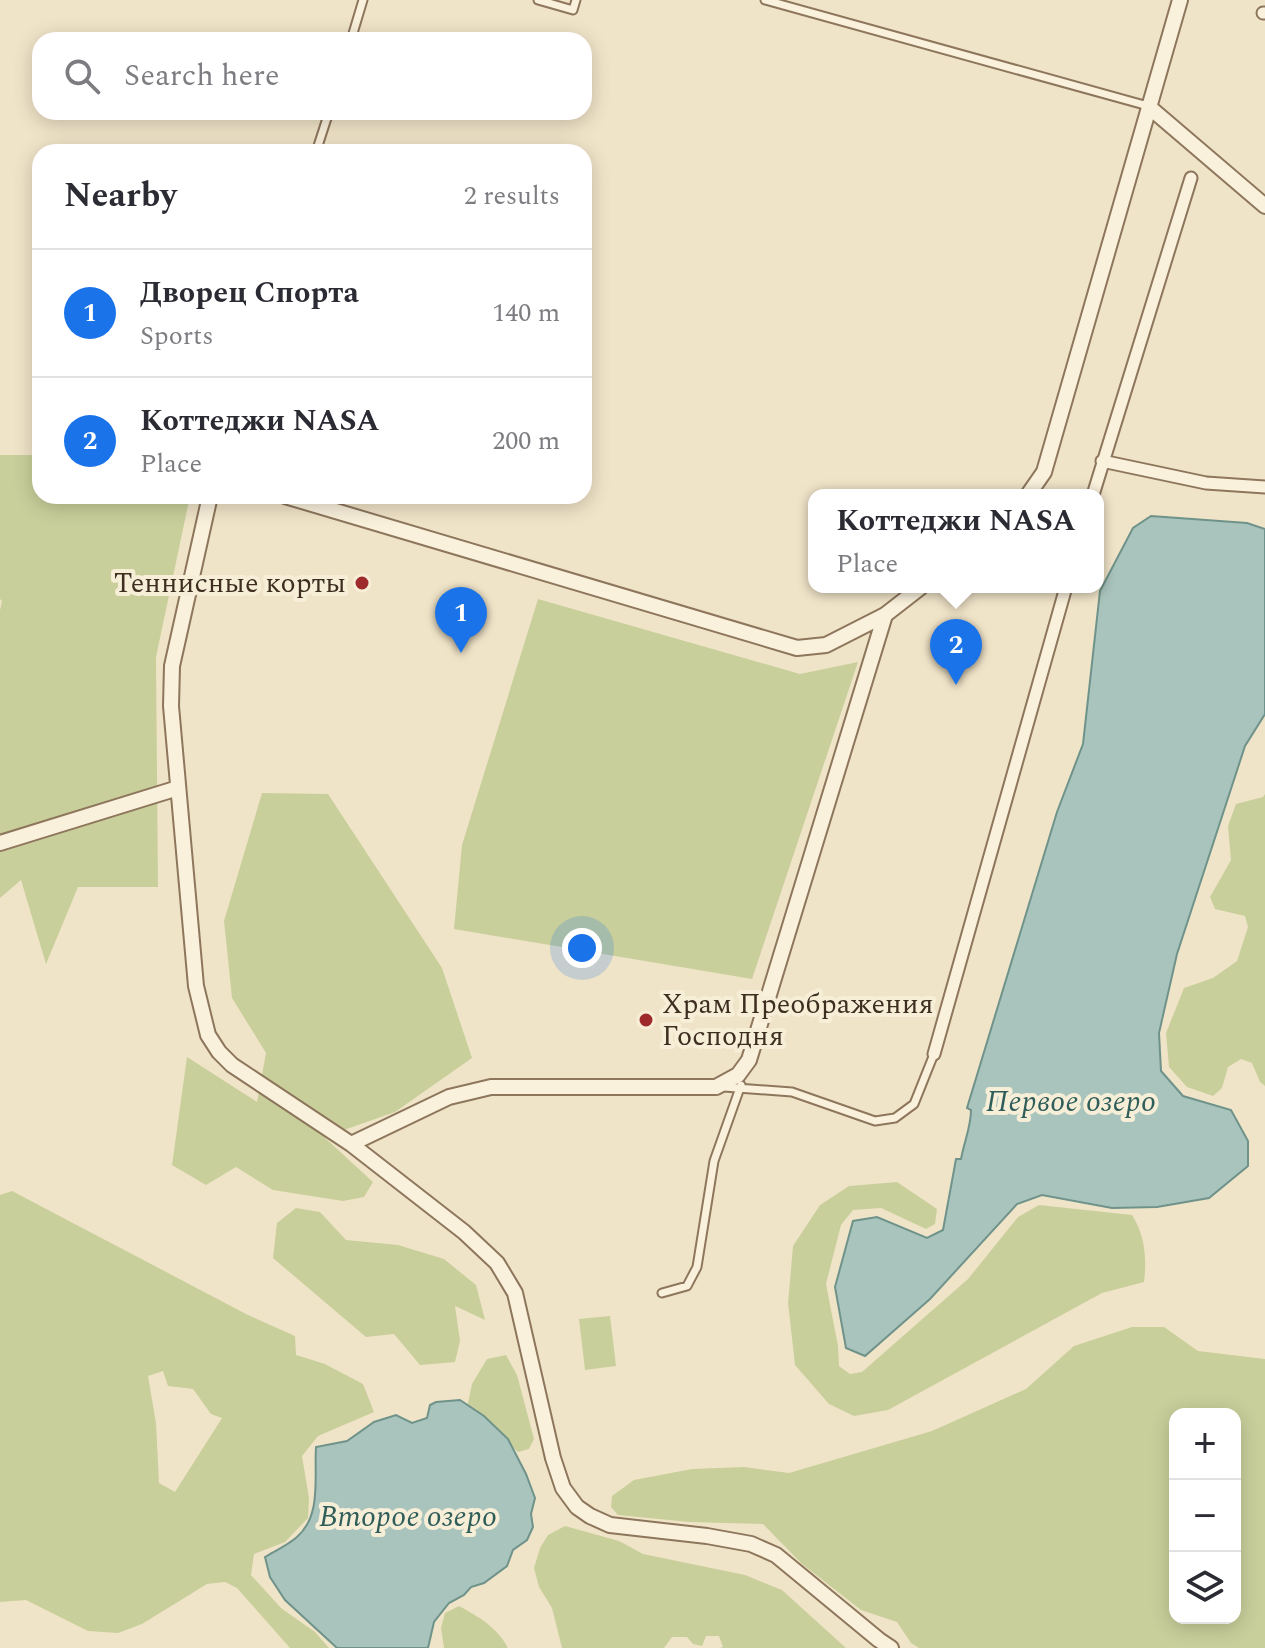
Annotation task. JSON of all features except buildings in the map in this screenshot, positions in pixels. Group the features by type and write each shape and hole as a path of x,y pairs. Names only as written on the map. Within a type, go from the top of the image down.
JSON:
{"street":[{"path":"1032,489 1044,472 1180,0"},
{"path":"1148,106 1265,206"},
{"path":"1095,489 1191,178"},
{"path":"1102,461 1206,483 1265,487"},
{"path":"208,504 172,666 171,706 196,986 208,1035 232,1065 351,1144 464,1232 497,1263 515,1293 553,1458 563,1488 577,1507 610,1525 707,1536 763,1549 776,1555 891,1648"},
{"path":"312,504 797,648 826,645 885,615 913,593"},
{"path":"934,1054 1064,593"},
{"path":"351,1144 449,1097 491,1087 716,1087 738,1075 749,1060 885,615"},
{"path":"0,843 178,788"}],"lane":[{"path":"353,32 363,0"},
{"path":"538,0 573,10 576,0"},
{"path":"765,0 1148,106"},
{"path":"319,144 326,120"},
{"path":"716,1087 792,1092 875,1121 895,1118 914,1104 934,1054"},
{"path":"662,1293 687,1286 697,1267 714,1161 749,1060"}],"green space":[{"path":"0,455 32,455 32,504 188,504 156,657 158,887 78,887 46,964 21,880 0,898"},
{"path":"538,599 800,674 858,662 752,979 454,929 462,845"},
{"path":"262,793 328,794 442,968 472,1058 395,1112 324,1137 373,1182 364,1197 343,1201 273,1190 236,1167 206,1185 172,1165 187,1057 257,1102 266,1053 232,998 224,921"},
{"path":"1265,794 1265,1086 1252,1063 1241,1059 1228,1067 1222,1088 1213,1096 1187,1087 1169,1067 1166,1033 1184,988 1213,978 1237,961 1248,927 1245,916 1215,909 1210,897 1231,860 1228,826 1236,804"},
{"path":"897,1182 937,1209 935,1224 926,1229 881,1208 853,1210 841,1225 826,1284 839,1366 850,1374 862,1372 968,1279 1018,1217 1039,1205 1132,1215 1144,1247 1144,1282 1102,1293 888,1410 854,1416 829,1404 795,1365 788,1303 793,1246 820,1205 849,1186"},
{"path":"12,1191 248,1315 295,1336 296,1355 325,1364 363,1384 374,1412 318,1436 302,1456 309,1498 308,1518 285,1542 254,1554 251,1575 281,1608 315,1632 329,1648 290,1648 237,1588 225,1582 207,1584 142,1624 118,1633 88,1631 26,1600 0,1602 0,1195","holes":["163,1371 168,1386 193,1389 211,1414 222,1418 175,1492 159,1483 156,1423 148,1376"]},
{"path":"296,1208 320,1212 346,1240 398,1245 444,1259 476,1285 485,1320 455,1306 460,1341 455,1362 420,1365 394,1334 366,1337 273,1258 277,1223"},
{"path":"610,1316 616,1366 585,1370 579,1319"},
{"path":"1132,1327 1164,1327 1198,1351 1265,1359 1265,1648 919,1648 911,1643 897,1622 861,1610 802,1564 763,1524 689,1522 618,1515 611,1507 612,1496 634,1480 692,1469 744,1467 789,1473 932,1431 1026,1389 1074,1346"},
{"path":"506,1355 517,1375 534,1439 529,1449 518,1452 467,1408 472,1384 487,1359"},
{"path":"565,1526 619,1541 643,1554 745,1575 782,1590 846,1648 720,1648 723,1647 719,1636 706,1636 702,1646 693,1644 687,1637 672,1637 664,1648 562,1648 552,1608 539,1587 534,1568 548,1535"},
{"path":"459,1606 493,1628 508,1648 444,1648 441,1628 445,1613"}],"water":[{"name":"Первое озеро","path":"1151,516 1247,523 1265,529 1265,714 1245,746 1177,954 1159,1033 1161,1071 1183,1096 1231,1110 1248,1141 1248,1166 1209,1198 1157,1207 1112,1208 1042,1195 1017,1204 930,1299 865,1356 846,1348 835,1287 853,1221 877,1217 927,1238 943,1230 956,1159 961,1159 970,1122 971,1110 967,1108 1057,812 1083,744 1100,593 1104,593 1104,583 1133,528"},
{"name":"Второе озеро","path":"460,1400 484,1416 508,1439 526,1474 535,1498 531,1514 533,1527 527,1540 513,1550 507,1566 449,1603 434,1622 428,1648 337,1648 285,1600 270,1577 265,1557 297,1537 310,1518 315,1495 316,1447 347,1441 374,1422 396,1415 412,1423 427,1418 430,1405 436,1402"}],"place":[{"name":"Теннисные корты","path":"362,583"},
{"name":"Дворец Спорта","path":"461,653"},
{"name":"Коттеджи NASA","path":"956,685"},
{"name":"Храм Преображения Господня","path":"646,1020"}]}
